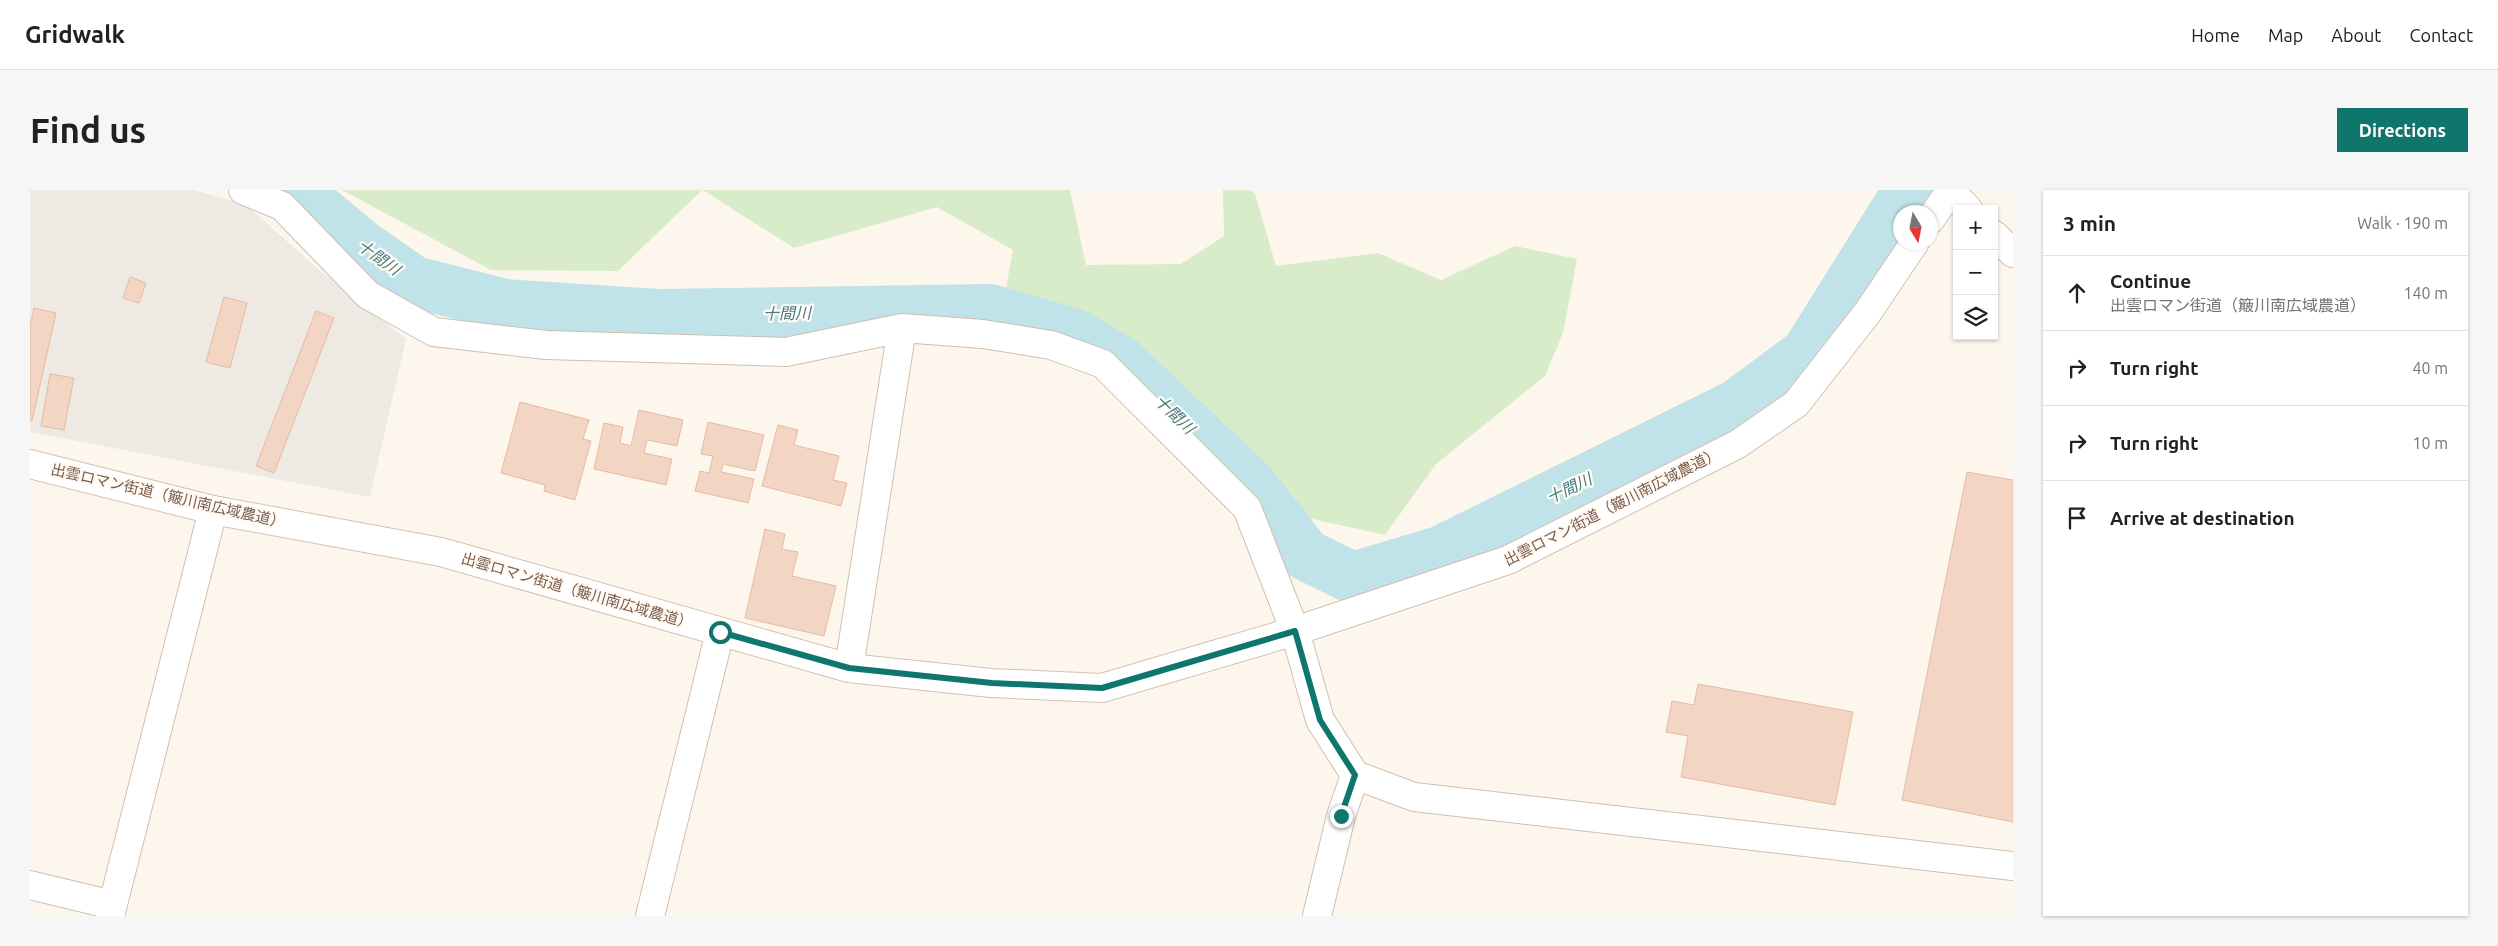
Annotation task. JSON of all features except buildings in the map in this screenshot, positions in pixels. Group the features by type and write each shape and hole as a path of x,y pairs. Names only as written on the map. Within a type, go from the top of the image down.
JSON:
{"street":[{"path":"243,190 282,206 368,295 434,332 546,345 786,352 902,328 983,334 1051,345 1103,364 1247,508 1295,631 1320,720 1355,775 1414,797 2013,866"},
{"path":"1938,213 1956,197"},
{"path":"1998,239 2013,253"},
{"name":"出雲ロマン街道（簸川南広域農道）","path":"30,464 213,510 441,552 849,668 992,683 1102,688 1295,631 1508,560 1738,444 1796,404 1868,312 1910,250"},
{"path":"849,668 902,328"},
{"path":"30,885 112,911 213,510"},
{"path":"650,916 720,632"},
{"path":"1317,916 1341,816 1355,775"}],"shaded area":[{"path":"30,190 194,190 246,205 317,268 406,339 370,497 30,432"}],"green space":[{"path":"342,190 702,190 618,271 491,270"},
{"path":"703,190 1070,190 1086,265 1181,264 1224,236 1223,190 1250,190 1255,194 1276,266 1378,253 1441,280 1515,246 1577,259 1563,333 1545,376 1436,464 1385,535 1308,518 1116,340 1004,299 1013,250 937,207 794,248"}],"waterway":[{"name":"十間川","path":"295,190 361,245 414,282 505,305 658,315 990,310 1076,335 1121,362 1251,485 1306,555 1353,578 1440,552 1737,405 1807,353 1909,190"}],"route":[{"path":"720,632 849,668 992,683 1102,688 1295,631 1320,720 1355,775 1341,816"}]}
